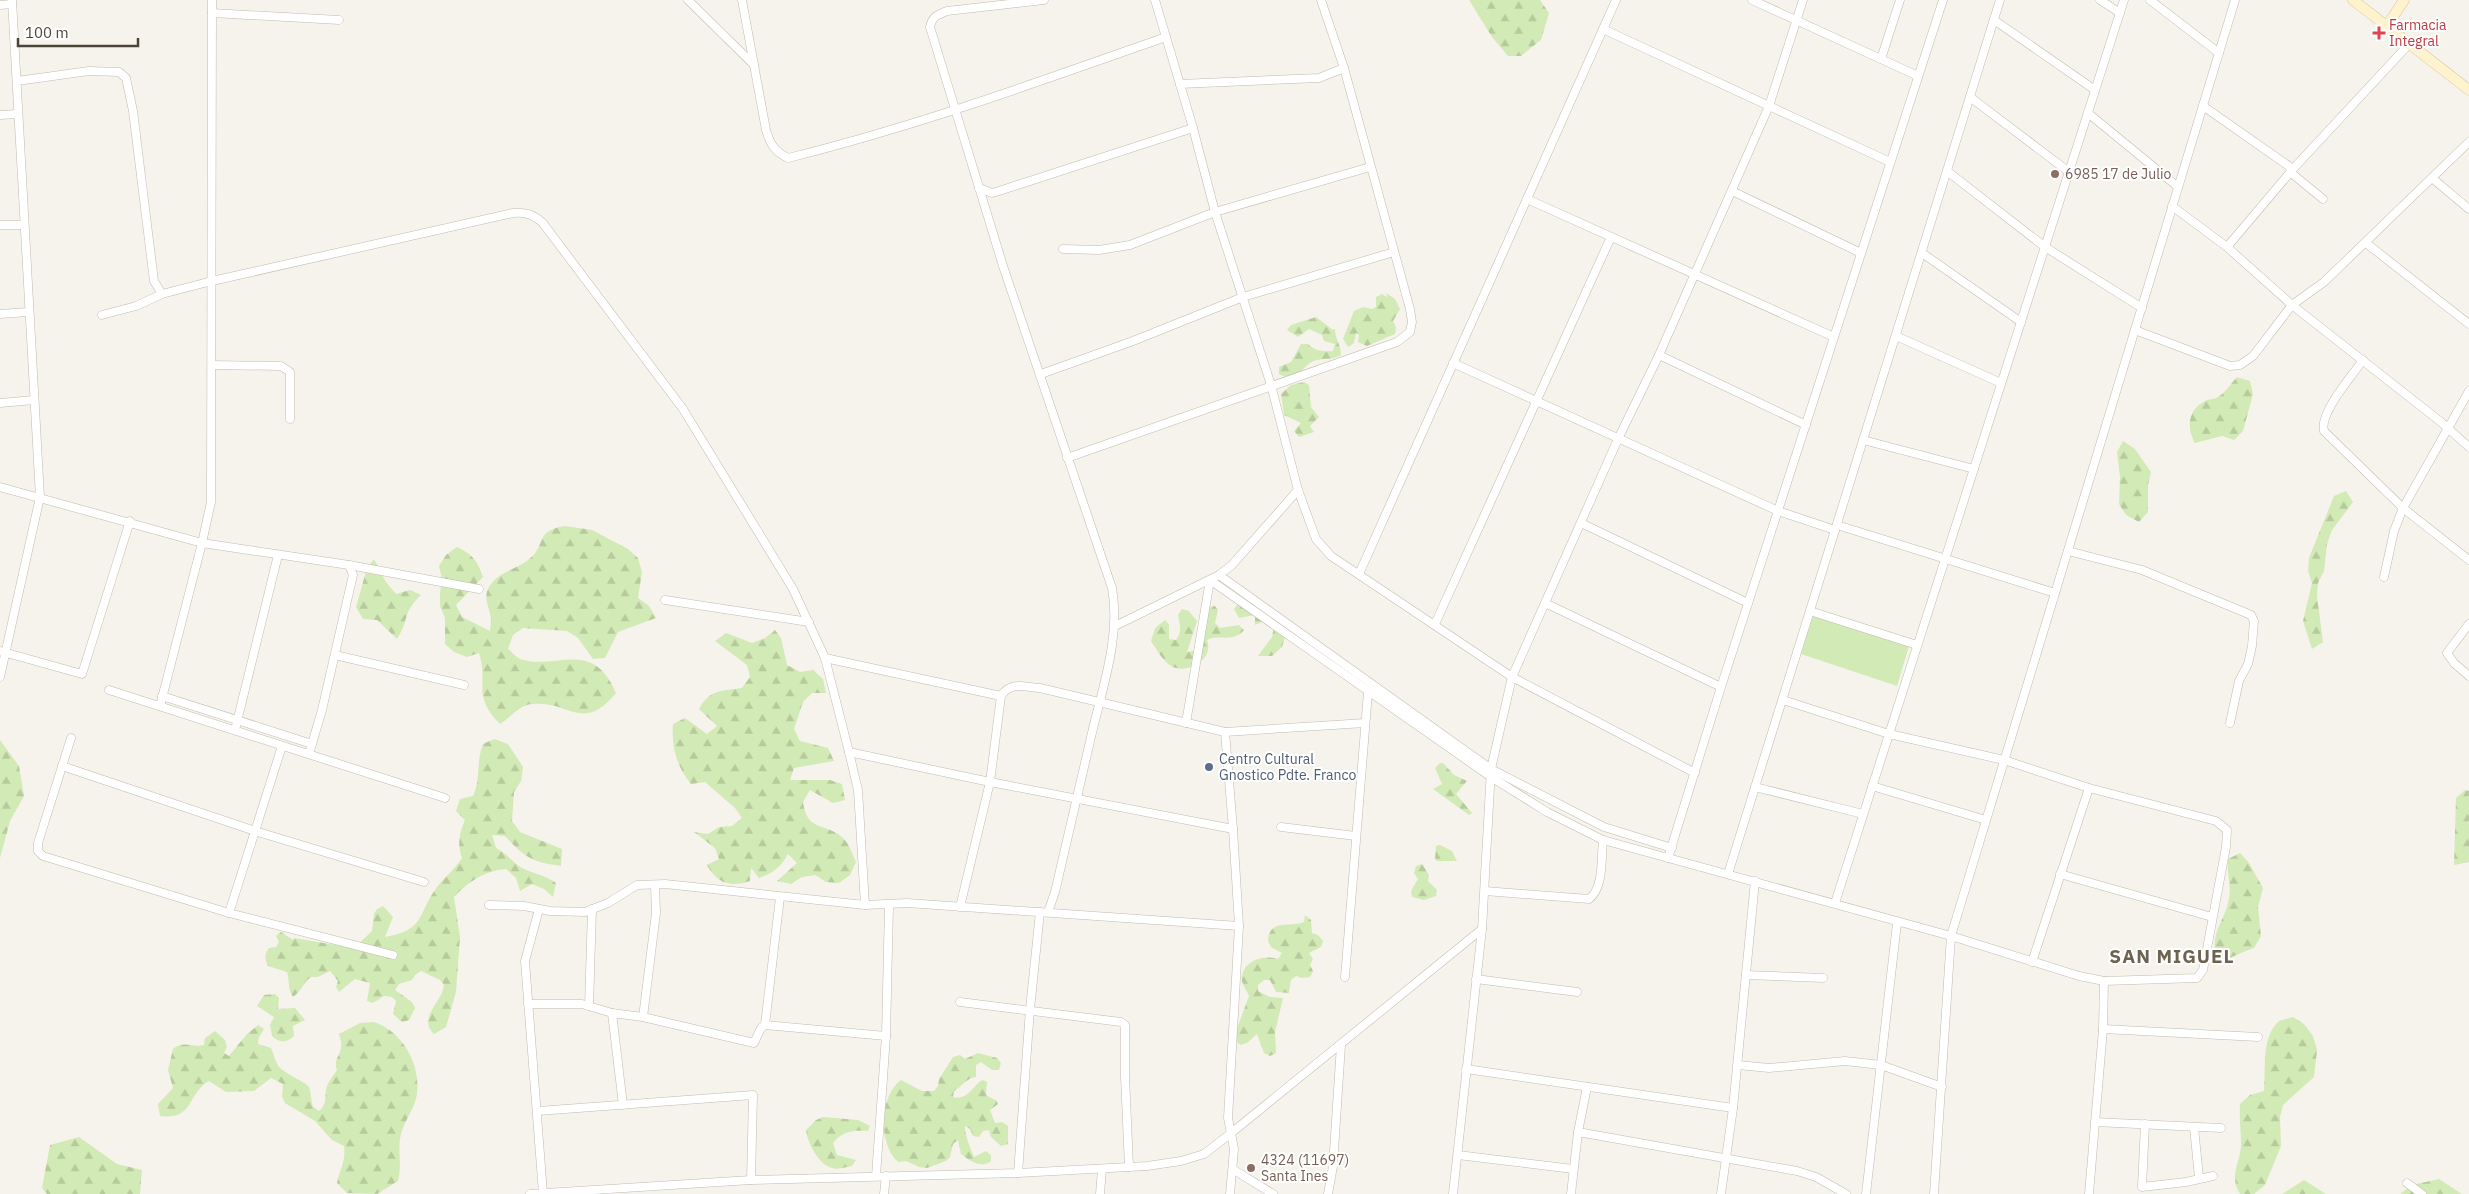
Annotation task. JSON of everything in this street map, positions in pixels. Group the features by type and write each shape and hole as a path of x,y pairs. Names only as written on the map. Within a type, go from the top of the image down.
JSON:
{"main road":[{"path":"2353,0 2469,90"},
{"path":"2387,26 2404,0"}],"street":[{"path":"160,706 211,502 212,0"},
{"path":"688,0 754,65"},
{"path":"742,0 769,141 779,154 788,158 867,139 955,111 1166,37"},
{"path":"1018,1173 1030,1009 1044,912 1055,892 1099,702 1115,626 1116,609 1112,588 1067,458 979,188 930,27 932,20 937,14 947,11 1044,0"},
{"path":"1155,0 1193,128 1215,212 1271,385 1298,490 1316,539 1331,556 1512,677 1695,773"},
{"path":"1067,458 1397,342 1410,332 1412,322 1410,309 1344,68 1321,0"},
{"path":"1358,574 1616,0"},
{"path":"1752,0 1918,76"},
{"path":"1453,1194 1482,929 1491,773 1512,677 1618,439 1659,355 1769,106 1803,0"},
{"path":"1881,59 1900,0"},
{"path":"1668,858 1748,603 1943,0"},
{"path":"1728,874 2000,0"},
{"path":"2100,0 2120,13"},
{"path":"1834,903 2124,0"},
{"path":"2150,0 2219,53"},
{"path":"1934,1194 1951,936 2235,0"},
{"path":"0,5 12,2 28,312 40,497 3,652 0,677"},
{"path":"212,13 339,20"},
{"path":"1994,20 2095,90"},
{"path":"1603,29 1890,162"},
{"path":"2227,247 2291,170 2410,43"},
{"path":"1180,84 1318,78 1344,68"},
{"path":"17,81 89,72 120,72 126,78 133,110 154,281 162,294"},
{"path":"1970,98 2069,172"},
{"path":"2203,106 2291,170 2324,199"},
{"path":"2088,112 2178,187"},
{"path":"0,114 18,114"},
{"path":"979,188 992,193 1193,128"},
{"path":"2135,330 2230,366 2240,365 2253,356 2292,305 2324,282 2469,142"},
{"path":"1063,249 1099,250 1130,245 1215,212 1370,167"},
{"path":"1947,172 2044,247 2142,308"},
{"path":"2432,178 2469,209"},
{"path":"1732,190 1861,253"},
{"path":"1527,199 1834,336"},
{"path":"2172,206 2227,247 2292,305 2441,422 2469,447"},
{"path":"102,315 136,306 162,294 212,281 513,213 525,212 534,215 542,222 683,409 793,589 809,622 825,658 858,790 865,905"},
{"path":"0,225 24,225"},
{"path":"1434,624 1611,237"},
{"path":"2366,243 2469,324"},
{"path":"1040,374 1133,341 1243,297 1394,252"},
{"path":"1922,252 2021,322"},
{"path":"0,314 28,312"},
{"path":"1896,336 2001,383"},
{"path":"1659,355 1806,424"},
{"path":"2363,360 2326,414 2322,424 2324,431 2403,508 2469,560"},
{"path":"1453,364 1778,511 1945,558 2055,593"},
{"path":"212,365 282,366 287,368 290,372 290,419"},
{"path":"2384,577 2394,531 2403,508 2469,391"},
{"path":"0,403 34,400"},
{"path":"1863,440 1974,469"},
{"path":"0,487 130,521 202,543 350,565 479,589"},
{"path":"1115,626 1219,575 1232,565 1298,490"},
{"path":"3,652 82,674 130,521"},
{"path":"1581,523 1748,603"},
{"path":"2068,551 2142,570 2252,615 2254,621 2252,646 2248,664 2239,682 2230,722"},
{"path":"235,730 278,555"},
{"path":"309,754 353,576 350,565"},
{"path":"1219,575 1547,812 1603,840 1834,903 1897,923 1951,936 2032,962 2104,981 2197,978 2203,970 2226,847 2227,830 2224,825 2203,817 2089,788 2004,760 1889,734 1782,700"},
{"path":"1210,580 1368,692 1491,773 1604,827 1672,848"},
{"path":"1186,723 1210,580"},
{"path":"665,600 809,622"},
{"path":"1545,603 1721,688"},
{"path":"1810,611 1917,645"},
{"path":"2469,624 2447,653 2454,663 2469,676"},
{"path":"335,655 464,685"},
{"path":"825,658 1001,696"},
{"path":"960,907 990,782 1001,696 1006,688 1011,686 1040,688 1225,732 1365,723"},
{"path":"109,690 445,798"},
{"path":"1346,976 1368,692"},
{"path":"162,696 312,744"},
{"path":"1225,732 1239,926 1228,1118 1234,1150 1234,1170 1230,1194"},
{"path":"71,738 38,843 38,851 43,856 229,913 393,955"},
{"path":"229,913 282,746"},
{"path":"849,752 990,782 1232,829"},
{"path":"62,766 255,831 424,882"},
{"path":"1872,786 1986,820"},
{"path":"1755,787 1863,814"},
{"path":"2032,962 2089,788"},
{"path":"1281,827 1356,836"},
{"path":"1485,891 1589,899 1595,894 1598,885 1603,840"},
{"path":"2060,874 2212,917"},
{"path":"1721,1194 1738,1065 1755,881"},
{"path":"489,905 524,906 539,909 585,912 637,886 655,885 865,905 907,903 1239,926"},
{"path":"643,1017 656,913 655,885"},
{"path":"528,1004 563,1003 589,1006 612,1013 643,1017 754,1043 761,1028 765,1025 780,897"},
{"path":"876,1176 886,1036 889,905"},
{"path":"539,909 524,961 538,1112 543,1193"},
{"path":"589,1006 592,909"},
{"path":"1866,1194 1897,923"},
{"path":"530,1194 751,1180 1102,1169 1130,1167 1204,1154 1482,929"},
{"path":"1746,975 1823,978"},
{"path":"1476,980 1577,992"},
{"path":"2089,1194 2104,981"},
{"path":"960,1002 1030,1009 1121,1022 1125,1025 1125,1076 1130,1167"},
{"path":"612,1013 623,1105"},
{"path":"765,1025 886,1036"},
{"path":"2102,1029 2258,1037"},
{"path":"1328,1194 1333,1166 1341,1045"},
{"path":"1738,1065 1769,1068 1845,1061 1881,1065 1942,1087"},
{"path":"1466,1069 1733,1108"},
{"path":"1571,1194 1578,1132 1587,1087"},
{"path":"538,1112 753,1095 751,1180"},
{"path":"2095,1122 2222,1128"},
{"path":"2144,1124 2142,1187 2186,1182 2213,1176"},
{"path":"2194,1126 2199,1178"},
{"path":"1578,1132 1796,1171 1816,1177 1846,1194"},
{"path":"1458,1155 1573,1169"},
{"path":"1100,1194 1102,1169"},
{"path":"1234,1170 1273,1194"},
{"path":"884,1194 886,1176"},
{"path":"2407,1183 2422,1194"}],"green space":[{"path":"1469,0 1540,0 1549,13 1541,40 1521,56 1508,56 1492,37"},
{"path":"1386,293 1395,299 1400,309 1393,321 1396,327 1395,334 1367,346 1358,342 1359,335 1356,333 1354,343 1348,347 1343,339 1354,311 1363,307 1372,309 1376,307 1376,297 1382,294 1387,297"},
{"path":"1316,317 1333,330 1335,329 1341,355 1335,358 1312,362 1292,377 1279,374 1279,367 1291,362 1301,344 1308,344 1320,351 1333,351 1335,344 1324,341 1322,335 1309,329 1298,337 1287,330 1291,325"},
{"path":"2237,377 2250,381 2253,394 2243,431 2234,440 2222,436 2195,443 2190,430 2192,413 2207,400 2221,395"},
{"path":"1304,382 1309,385 1311,407 1319,417 1310,426 1314,432 1299,437 1294,431 1301,423 1284,415 1281,394 1291,385"},
{"path":"2123,441 2135,449 2151,472 2148,485 2148,512 2139,522 2126,515 2119,504 2120,477 2117,452"},
{"path":"2346,491 2353,502 2332,530 2327,544 2324,571 2318,583 2317,596 2323,642 2312,649 2303,621 2312,583 2308,571 2309,558 2334,496"},
{"path":"565,526 592,530 628,549 638,558 642,572 638,598 649,606 656,618 618,632 605,658 593,659 578,638 567,631 523,628 513,635 508,649 518,658 534,662 585,661 596,666 607,676 616,693 604,705 594,711 584,713 545,704 532,704 519,709 500,724 491,714 483,697 482,664 479,653 467,657 454,652 445,644 445,618 440,606 442,579 439,566 446,555 457,547 467,552 474,559 483,577 456,605 462,617 490,631 491,616 486,597 491,583 501,575 528,560 538,549 542,539 549,531"},
{"path":"374,559 386,582 396,594 410,590 421,595 408,612 397,639 377,620 363,619 356,607 367,568"},
{"path":"1238,604 1286,634 1282,647 1272,656 1258,656 1272,637 1274,627 1262,622 1255,625 1255,615 1239,618 1234,609"},
{"path":"1215,606 1218,610 1215,623 1220,628 1239,625 1244,630 1235,636 1216,637 1207,640 1207,654 1198,664 1184,669 1168,664 1151,641 1155,628 1165,620 1169,625 1169,639 1176,640 1180,631 1178,615 1182,609 1189,611 1197,621 1187,652 1194,651 1201,641 1209,607"},
{"path":"1813,616 1909,646 1897,686 1801,654"},
{"path":"775,630 781,638 787,665 800,672 813,670 823,679 826,693 812,693 803,702 794,729 800,741 828,748 834,761 794,768 790,780 830,780 842,784 845,800 833,803 810,790 803,802 808,818 817,825 842,837 852,852 856,862 850,875 839,883 826,882 815,875 802,877 791,884 777,881 797,863 788,854 772,872 759,878 751,868 750,881 730,884 720,880 711,871 707,865 719,859 715,848 694,832 708,834 719,827 732,826 742,818 735,808 705,782 691,784 682,771 676,756 673,741 673,724 685,718 707,734 717,726 699,709 703,702 717,692 742,688 750,677 747,665 715,641 726,633 752,643 765,638"},
{"path":"494,739 508,744 523,767 521,781 514,792 512,821 520,832 562,849 561,866 543,863 530,858 505,836 492,835 496,848 522,868 556,883 553,897 544,889 532,884 520,891 516,878 506,869 491,872 477,878 454,897 460,937 456,992 446,1027 434,1034 429,1028 429,1016 444,985 440,980 421,971 412,980 399,984 395,990 412,1002 415,1008 409,1020 402,1022 393,1014 396,1001 392,997 384,996 373,1003 367,1001 370,983 355,979 339,992 336,987 338,981 330,971 318,977 311,977 293,997 290,991 287,972 268,966 266,959 266,952 269,948 276,947 279,942 276,936 281,932 293,940 294,938 354,948 372,931 374,914 377,909 383,906 393,917 385,937 408,930 419,920 437,887 462,858 459,839 465,820 456,811 460,799 473,796 483,744"},
{"path":"0,740 19,766 24,796 10,821 0,858"},
{"path":"1440,763 1443,763 1454,775 1467,781 1456,794 1472,813 1469,815 1433,789 1442,784 1435,768"},
{"path":"2465,790 2469,791 2469,862 2454,865 2456,798"},
{"path":"1440,845 1452,851 1457,861 1437,861 1435,859 1436,846"},
{"path":"2240,853 2249,863 2263,888 2258,907 2261,936 2254,948 2217,963 2215,952 2216,935 2227,907 2230,893 2228,859"},
{"path":"1422,864 1429,875 1428,881 1437,890 1436,896 1424,900 1412,897 1411,891 1418,879 1414,873 1416,866"},
{"path":"1305,915 1311,920 1312,933 1318,935 1323,941 1321,947 1309,953 1313,959 1310,965 1313,971 1310,977 1296,976 1291,980 1289,993 1276,992 1270,980 1264,980 1258,985 1258,991 1270,997 1283,998 1275,1032 1276,1053 1270,1056 1264,1053 1257,1034 1247,1043 1240,1045 1236,1041 1235,1034 1249,996 1242,981 1242,974 1245,968 1260,958 1278,959 1282,953 1271,947 1268,941 1272,929 1276,926 1304,922"},
{"path":"275,994 279,998 278,1009 295,1008 305,1020 293,1026 294,1036 286,1041 277,1040 272,1036 270,1025 274,1017 257,1006 264,995"},
{"path":"2293,1017 2304,1024 2313,1036 2317,1050 2314,1077 2283,1105 2280,1117 2281,1146 2265,1185 2254,1194 2240,1194 2235,1174 2241,1144 2240,1104 2250,1095 2264,1091 2265,1055 2269,1037 2278,1022"},
{"path":"374,1022 385,1027 402,1043 409,1053 417,1075 416,1099 401,1134 398,1181 377,1194 347,1193 337,1183 343,1161 344,1146 332,1140 315,1121 285,1103 282,1097 283,1084 271,1078 254,1091 226,1092 209,1081 197,1092 185,1110 171,1116 160,1116 158,1104 173,1088 168,1070 173,1049 181,1045 204,1045 205,1038 215,1031 225,1040 227,1047 224,1053 229,1056 247,1034 258,1025 264,1029 259,1037 258,1044 271,1048 279,1067 309,1087 313,1107 319,1111 325,1102 328,1084 337,1070 336,1061 341,1045 339,1034 360,1023"},
{"path":"978,1053 997,1058 1001,1063 999,1070 992,1070 981,1062 976,1065 976,1077 973,1077 954,1091 953,1097 963,1097 979,1082 983,1080 987,1082 986,1095 997,1101 998,1104 990,1110 995,1123 1002,1122 1008,1126 1008,1144 1001,1146 991,1137 989,1130 983,1131 979,1137 973,1136 970,1129 965,1126 974,1157 986,1151 991,1155 991,1161 979,1164 968,1159 961,1154 958,1140 953,1144 950,1157 946,1161 927,1168 919,1167 906,1161 898,1162 891,1154 884,1132 885,1108 888,1097 894,1087 901,1080 922,1091 934,1091 953,1057 960,1055 965,1059"},
{"path":"823,1117 858,1120 870,1126 868,1131 853,1131 844,1134 833,1143 837,1155 856,1160 852,1166 839,1169 832,1168 818,1158 814,1152 806,1130 816,1120"},
{"path":"79,1137 117,1164 142,1170 140,1194 47,1194 42,1188 50,1145"},
{"path":"2439,1179 2462,1194 2400,1194 2412,1185"},
{"path":"2304,1180 2326,1194 2282,1194"}],"place":[{"name":"Farmacia Integral","path":"2379,33"},
{"name":"6985 17 de Julio","path":"2055,174"},
{"name":"Centro Cultural Gnostico Pdte. Franco","path":"1209,767"},
{"name":"4324 (11697) Santa Ines","path":"1251,1168"}],"district":[{"name":"SAN MIGUEL","path":"2172,956"}]}
